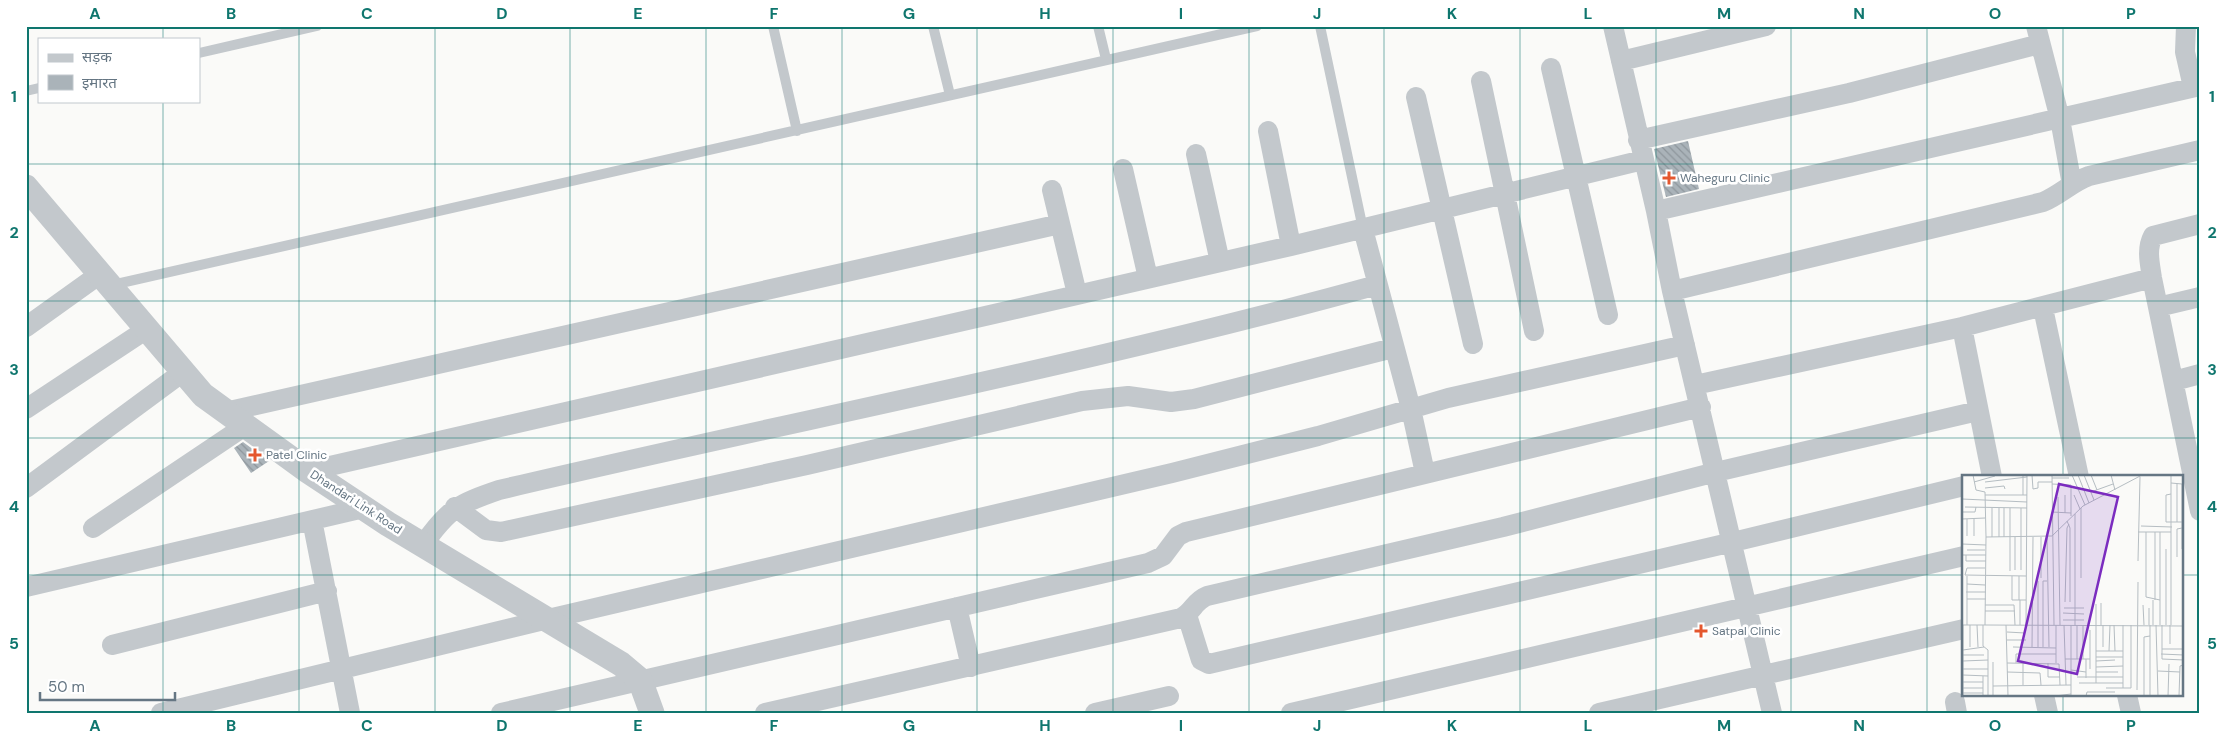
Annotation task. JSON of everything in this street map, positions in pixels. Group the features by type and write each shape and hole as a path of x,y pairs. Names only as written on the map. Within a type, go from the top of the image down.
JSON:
{"street":[{"path":"1613,26 1656,211 1672,291 1772,713"},
{"path":"1621,60 1766,26"},
{"path":"1656,211 2196,86 2185,52 2186,26"},
{"path":"1638,140 1849,93 2038,35 2060,119 2072,185"},
{"path":"1551,68 1608,315"},
{"path":"1481,81 1534,331"},
{"path":"1416,98 1474,344"},
{"path":"1268,131 1291,246"},
{"path":"1672,291 2043,202 2056,197 2072,185 2089,176 2200,150"},
{"path":"1196,154 1220,262"},
{"path":"308,471 1291,246 1643,160"},
{"path":"1123,169 1148,278"},
{"name":"Dhandari Link Road","path":"26,187 203,395 308,471 364,508 621,664 640,680 652,713"},
{"path":"1052,190 1077,294"},
{"path":"225,412 1060,224"},
{"path":"2200,224 2153,236 2149,243 2152,278 2200,511"},
{"path":"1363,229 1393,348 1411,409 1425,473"},
{"path":"1695,384 1962,327 2042,308 2152,278"},
{"path":"26,327 105,280"},
{"path":"423,545 440,520 455,507 499,490 1018,374 1286,310 1377,285"},
{"path":"2158,307 2200,297"},
{"path":"2042,308 2079,475"},
{"path":"1962,327 1992,475"},
{"path":"26,409 147,329"},
{"path":"161,713 548,618 1172,473 1318,436 1448,398 1685,344"},
{"path":"455,507 486,530 501,532 816,463 1082,401 1128,396 1172,402 1194,399 1393,348"},
{"path":"26,488 183,372"},
{"path":"2174,380 2200,374"},
{"path":"501,713 1148,563 1163,556 1178,536 1186,532 1701,407"},
{"path":"766,713 971,667 1187,615 1198,599 1207,596 1503,527 1716,472 1978,411"},
{"path":"93,528 245,426"},
{"path":"1187,615 1201,660 1209,664 1962,486"},
{"path":"26,586 364,508"},
{"path":"312,520 350,713"},
{"path":"1291,713 1962,556"},
{"path":"112,645 327,591"},
{"path":"957,607 971,667"},
{"path":"1599,713 1962,629"},
{"path":"1101,712 1169,696"},
{"path":"2044,696 2048,713"},
{"path":"2127,696 2131,713"}],"lane":[{"path":"200,53 317,26"},
{"path":"773,26 797,130"},
{"path":"933,26 950,95"},
{"path":"1098,26 1106,59"},
{"path":"105,280 797,130 1256,26"},
{"path":"1320,26 1363,229"}],"building":[{"path":"1688,141 1699,189 1666,197 1654,149"},
{"path":"243,442 269,461 251,473 234,448"}],"place":[{"name":"Waheguru Clinic","path":"1669,178"},
{"name":"Patel Clinic","path":"255,455"},
{"name":"Satpal Clinic","path":"1701,631"}]}
